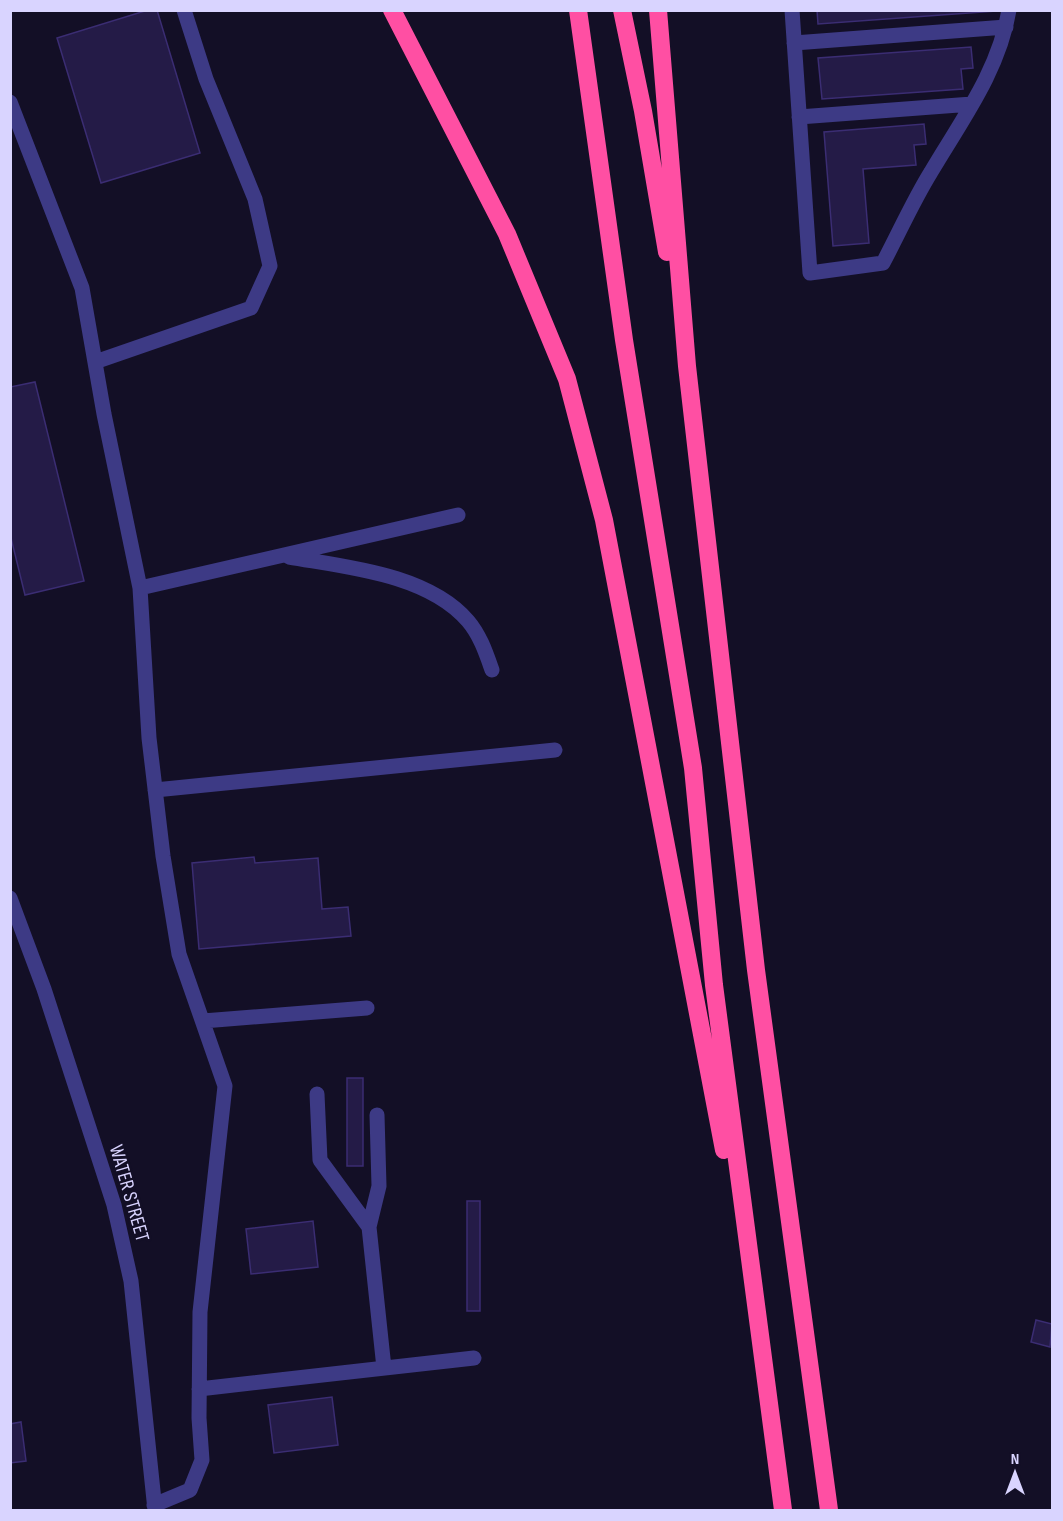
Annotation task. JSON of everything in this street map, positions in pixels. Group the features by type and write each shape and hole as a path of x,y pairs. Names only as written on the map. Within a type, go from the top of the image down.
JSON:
{"highway":[{"path":"392,10 507,234 567,379 603,520 759,1333"},
{"path":"578,10 624,340 693,768 714,985 783,1510"},
{"path":"622,10 643,111 687,366"},
{"path":"658,10 687,366 711,581 756,970 829,1510"},
{"path":"798,1282 841,1510"}],"street":[{"path":"95,362 252,308 270,266 255,199 206,79 184,10"},
{"path":"792,10 810,273 883,263 929,175 985,83 1006,27 1009,10"},
{"path":"794,43 1006,27"},
{"path":"10,102 82,288 140,588 149,738 162,856 179,954 225,1086 201,1312 199,1389 202,1460 190,1490 154,1508"},
{"path":"799,117 972,104"},
{"path":"140,588 458,515"},
{"path":"283,556 390,575 440,598 468,620 484,646 492,670"},
{"path":"155,790 555,750"},
{"name":"WATER STREET","path":"10,898 44,989 114,1204 131,1281 154,1508"},
{"path":"203,1021 367,1008"},
{"path":"317,1094 320,1160 369,1227"},
{"path":"377,1115 379,1186 369,1227 384,1368"},
{"path":"199,1389 474,1358"}],"building":[{"path":"148,10 157,10 200,153 101,183 57,38"},
{"path":"817,10 996,10 996,11 818,24"},
{"path":"971,47 973,68 961,69 963,89 822,99 818,58"},
{"path":"924,124 926,144 914,145 916,165 863,169 869,243 833,246 824,132"},
{"path":"35,382 84,581 25,595 10,534 10,387"},
{"path":"254,857 255,863 318,858 322,909 348,907 351,936 199,949 192,863"},
{"path":"347,1078 363,1078 363,1166 347,1166"},
{"path":"467,1201 480,1201 480,1311 467,1311"},
{"path":"313,1221 318,1267 251,1274 246,1229"},
{"path":"1036,1320 1052,1324 1050,1347 1031,1342"},
{"path":"332,1397 338,1445 274,1453 268,1405"},
{"path":"21,1422 26,1461 10,1463 10,1424"}]}
